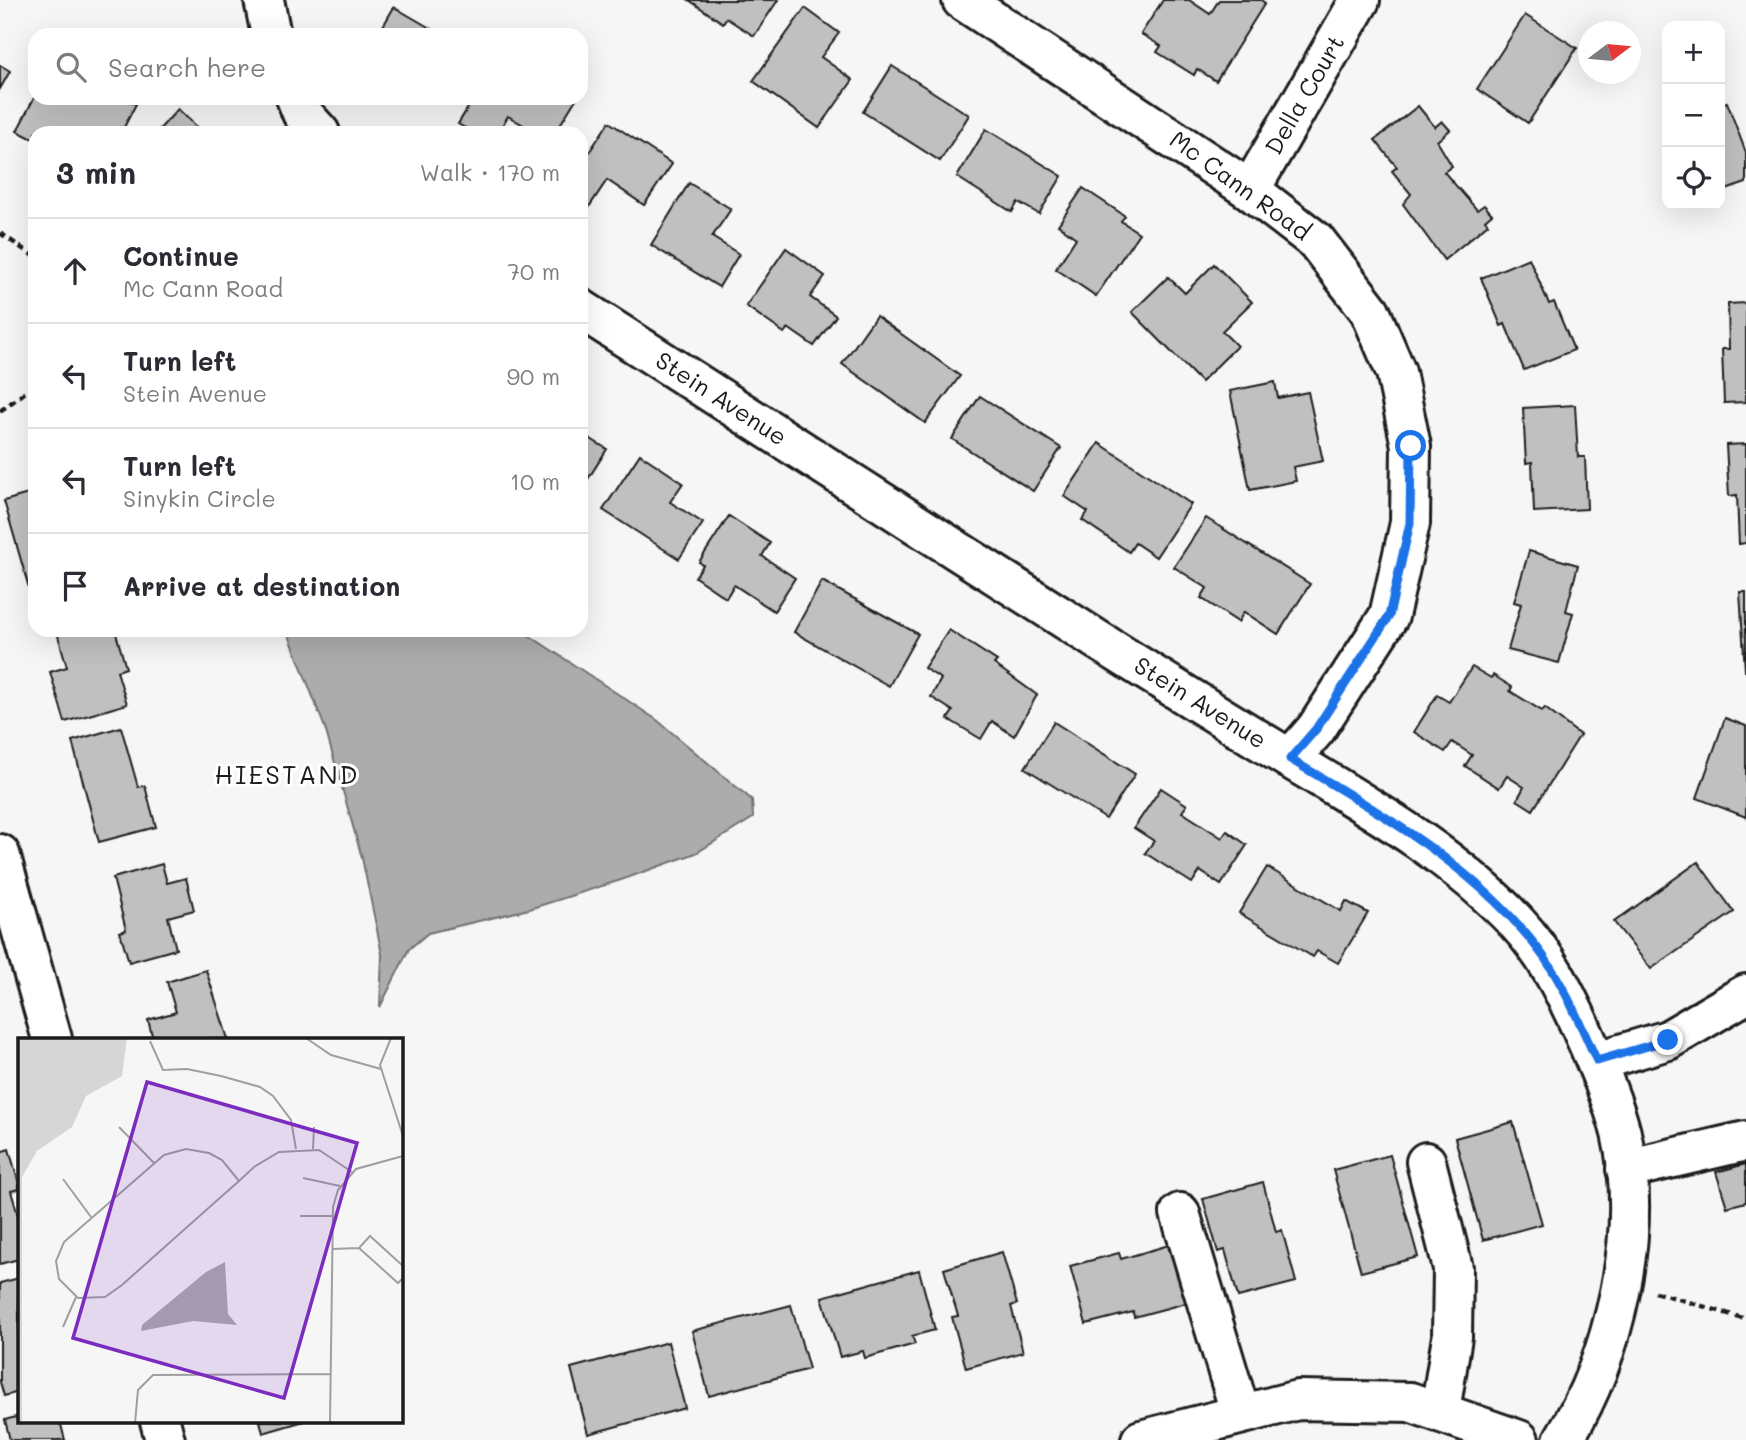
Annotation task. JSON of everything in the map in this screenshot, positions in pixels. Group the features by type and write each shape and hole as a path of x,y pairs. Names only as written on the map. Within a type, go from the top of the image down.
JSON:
{"street":[{"path":"264,0 270,28"},
{"name":"Mc Cann Road","path":"961,0 1250,190 1316,241 1370,311 1396,372 1411,446 1410,523 1389,616 1316,729 1290,759"},
{"name":"Della Court","path":"1250,190 1360,0"},
{"path":"299,105 314,126"},
{"name":"Stein Avenue","path":"588,313 1100,641 1406,830 1511,918 1545,959 1565,992 1597,1061 1621,1133 1626,1169 1630,1212 1619,1286 1604,1356 1578,1416 1563,1440"},
{"path":"0,855 52,1038"},
{"path":"1597,1061 1668,1040 1746,994"},
{"path":"1626,1169 1746,1141"},
{"path":"1426,1162 1453,1268 1452,1337 1440,1412"},
{"path":"1180,1213 1240,1412"},
{"path":"1141,1440 1240,1412 1298,1400 1410,1402 1519,1440"},
{"path":"160,1422 165,1440"}],"path":[{"path":"0,233 28,252"},
{"path":"0,411 28,390"},
{"path":"1619,1286 1660,1293 1746,1319"}],"shaded area":[{"path":"290,637 532,637 657,720 752,800 753,818 696,853 621,880 529,909 428,933 409,949 380,1007 382,954 362,858 325,728"}],"building":[{"path":"689,0 778,0 754,36 726,18 723,23"},
{"path":"1163,0 1189,0 1210,14 1219,0 1261,0 1265,3 1216,81 1197,69 1194,75 1157,52 1161,46 1141,34"},
{"path":"394,7 430,28 382,28"},
{"path":"805,8 839,33 821,57 853,80 819,128 753,81"},
{"path":"1525,15 1577,48 1528,123 1477,89"},
{"path":"0,65 10,71 0,89"},
{"path":"892,66 969,115 940,161 863,112"},
{"path":"1725,103 1746,153 1746,183 1725,190 1725,147"},
{"path":"30,105 135,105 125,126 28,126 28,136 17,131"},
{"path":"470,105 572,105 559,126 525,126 508,116 502,126 458,124"},
{"path":"1418,106 1435,127 1442,121 1450,130 1437,141 1452,166 1444,172 1477,210 1484,205 1492,214 1485,220 1488,224 1444,260 1403,204 1411,194 1392,171 1397,167 1375,140"},
{"path":"178,109 196,126 162,126"},
{"path":"609,122 672,164 644,205 607,180 588,208 588,154"},
{"path":"986,129 1062,176 1039,214 1018,202 1012,212 957,177"},
{"path":"689,183 731,209 712,237 739,254 719,287 651,245"},
{"path":"1083,188 1125,216 1121,221 1139,233 1096,296 1056,269 1076,238 1058,225"},
{"path":"786,248 825,276 810,297 836,316 814,346 788,328 784,333 746,306"},
{"path":"1529,258 1549,304 1554,302 1574,350 1524,370 1505,324 1501,326 1481,278"},
{"path":"1214,264 1252,302 1222,331 1237,346 1201,382 1132,312 1168,277 1185,293"},
{"path":"1746,303 1746,402 1724,403 1722,349 1729,349 1728,304"},
{"path":"876,316 960,376 925,423 842,364"},
{"path":"1275,382 1278,398 1308,392 1323,461 1293,467 1296,481 1250,490 1230,391"},
{"path":"980,396 1061,448 1033,491 952,439"},
{"path":"1575,405 1578,457 1585,457 1587,509 1534,512 1532,462 1526,463 1523,408"},
{"path":"588,437 607,449 588,479"},
{"path":"1099,443 1191,504 1156,557 1135,543 1129,552 1082,520 1088,512 1064,496"},
{"path":"1746,444 1746,543 1739,544 1737,495 1729,496 1726,445"},
{"path":"640,454 683,483 670,502 703,523 679,559 603,510"},
{"path":"28,494 28,585 4,501"},
{"path":"729,516 770,543 762,556 795,578 774,611 734,585 726,598 695,577 703,565 699,562"},
{"path":"1206,518 1310,584 1278,634 1244,612 1238,622 1201,598 1207,588 1174,567"},
{"path":"1529,551 1578,565 1566,611 1573,613 1559,663 1508,650 1521,604 1514,602"},
{"path":"822,581 918,634 889,686 794,632"},
{"path":"1740,592 1746,592 1746,671 1745,671"},
{"path":"949,630 997,661 994,664 1037,695 1014,736 992,721 981,739 948,719 953,711 931,697 941,679 924,668"},
{"path":"58,637 117,637 126,668 117,671 127,704 65,722 50,672 67,667"},
{"path":"1472,667 1491,678 1493,675 1512,687 1510,691 1542,711 1545,708 1580,735 1533,810 1517,800 1524,787 1507,776 1499,788 1465,766 1472,755 1452,742 1445,752 1414,732 1437,695 1449,702"},
{"path":"1725,718 1746,726 1746,817 1697,798"},
{"path":"1054,722 1135,774 1106,819 1025,768"},
{"path":"121,727 138,787 145,786 156,827 99,842 72,741"},
{"path":"1161,788 1187,805 1182,812 1222,838 1227,831 1247,845 1221,885 1200,871 1192,883 1145,853 1154,841 1134,828"},
{"path":"1698,862 1734,912 1651,969 1614,922"},
{"path":"162,864 167,883 186,878 194,910 168,917 176,949 129,962 120,932 126,930 113,878"},
{"path":"1267,867 1341,911 1346,901 1368,913 1338,963 1317,951 1313,957 1239,913"},
{"path":"206,970 228,1038 153,1038 148,1020 176,1012 167,982"},
{"path":"1513,1122 1542,1224 1483,1240 1455,1138"},
{"path":"9,1149 18,1180 18,1189 11,1191 18,1216 18,1259 0,1264 0,1152"},
{"path":"1390,1155 1418,1257 1361,1272 1333,1170"},
{"path":"1746,1164 1746,1202 1727,1207 1716,1172"},
{"path":"1263,1182 1276,1232 1282,1230 1296,1282 1238,1297 1225,1250 1218,1252 1203,1199"},
{"path":"1169,1245 1186,1303 1134,1317 1133,1312 1086,1324 1070,1266 1119,1253 1121,1259"},
{"path":"1002,1252 1017,1304 1011,1306 1023,1352 966,1368 952,1317 958,1316 944,1269"},
{"path":"919,1270 935,1330 912,1336 915,1344 865,1358 863,1351 840,1357 822,1297"},
{"path":"18,1278 18,1392 4,1396 0,1382 0,1283"},
{"path":"791,1305 809,1369 709,1396 692,1331"},
{"path":"668,1342 685,1408 588,1434 571,1368"},
{"path":"18,1416 18,1422 60,1422 65,1440 10,1440 5,1420"},
{"path":"260,1422 301,1422 263,1433"}],"district":[{"name":"HIESTAND","path":"287,775"}],"route":[{"path":"1411,446 1410,523 1389,616 1316,729 1290,759 1406,830 1494,901 1520,926 1565,992 1597,1061 1668,1040"}]}
